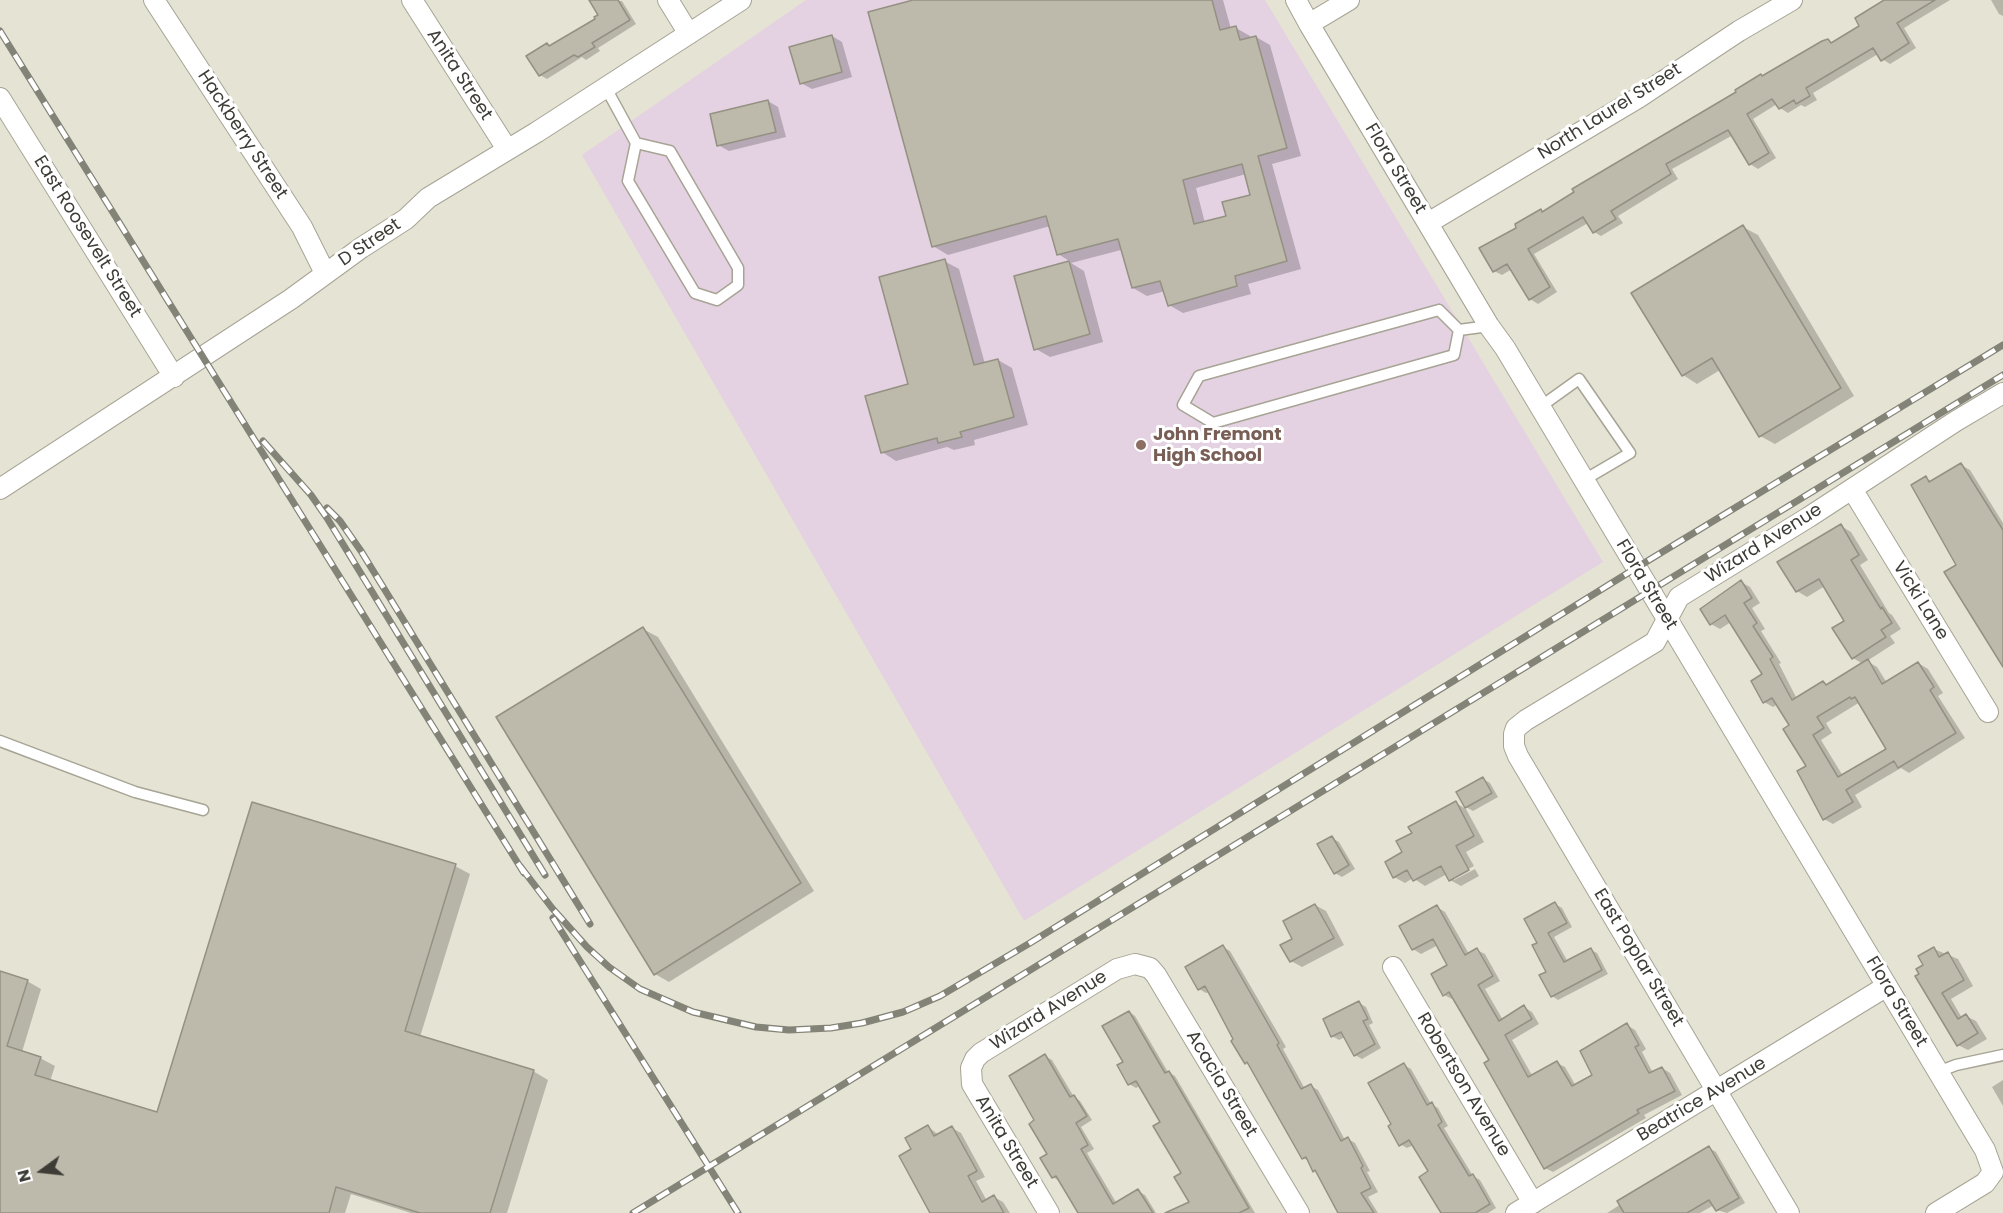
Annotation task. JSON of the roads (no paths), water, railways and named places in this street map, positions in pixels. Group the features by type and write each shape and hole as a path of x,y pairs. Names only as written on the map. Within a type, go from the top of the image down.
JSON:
{"street":[{"name":"Hackberry Street","path":"154,0 302,227 325,273"},
{"name":"Anita Street","path":"412,0 507,149"},
{"path":"668,0 689,34"},
{"name":"D Street","path":"0,489 291,299 325,273 406,219 428,198 537,132 741,0"},
{"name":"Flora Street","path":"1296,0 1489,326 1505,348 1668,619 1998,1175"},
{"path":"1309,24 1348,0"},
{"name":"North Laurel Street","path":"1428,223 1638,98 1739,31 1792,0"},
{"name":"East Roosevelt Street","path":"0,98 174,377"},
{"name":"Wizard Avenue","path":"1543,710 1655,642 1679,597 2003,393"},
{"name":"Vicki Lane","path":"1852,489 1988,712"},
{"name":"East Poplar Street","path":"1543,710 1516,728 1513,740 1518,756 1789,1213"},
{"name":"Wizard Avenue","path":"971,1068 981,1053 1117,969 1135,964"},
{"name":"Acacia Street","path":"1135,964 1150,968 1156,975 1299,1213"},
{"name":"Robertson Avenue","path":"1393,967 1525,1208"},
{"name":"Beatrice Avenue","path":"1525,1208 1887,986"},
{"name":"Anita Street","path":"971,1068 972,1084 1049,1213"},
{"path":"1936,1213 1998,1175"}],"lane":[{"path":"606,88 636,143 628,181 695,293 717,300 738,285 738,268 670,151 636,143"},
{"path":"1439,310 1459,330 1454,355 1213,423 1183,405 1199,376 1439,310"},
{"path":"1459,330 1489,326"},
{"path":"1540,407 1579,379 1630,453 1584,480"},
{"path":"0,741 135,792 203,810"},
{"path":"1938,1072 1956,1065 2003,1055"}],"railway":[{"path":"0,31 524,873"},
{"path":"520,866 552,908 587,947 609,967 640,989 693,1012 756,1027 789,1030 831,1028 862,1023 903,1012 940,996 1030,943 1636,568 2003,345"},
{"path":"633,1213 2003,375"},
{"path":"263,441 311,495 327,518 545,875"},
{"path":"327,508 340,521 361,551 590,924"},
{"path":"553,918 738,1213"}],"place":[{"name":"John Fremont High School","path":"1141,445"}]}
